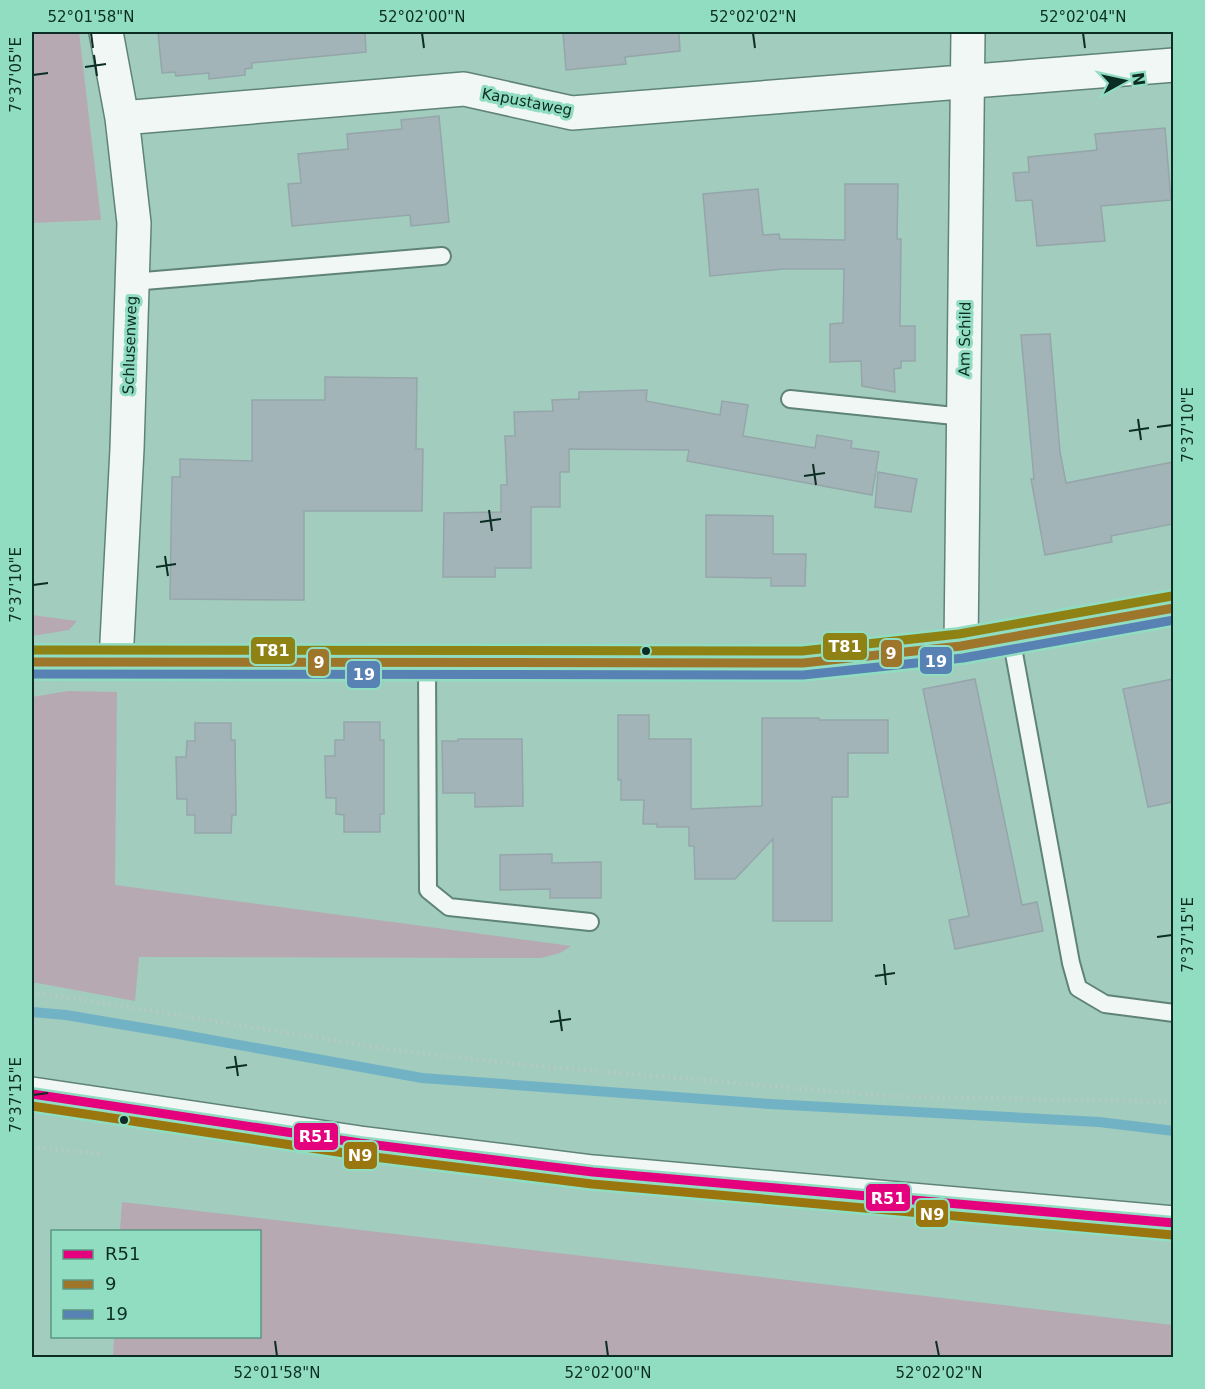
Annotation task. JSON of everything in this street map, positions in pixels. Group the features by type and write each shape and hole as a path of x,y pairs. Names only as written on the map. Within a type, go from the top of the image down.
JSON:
{"street":[{"name":"Schlusenweg","path":"106,32 122,118 134,223 127,461 116,661"},
{"name":"Am Schild","path":"961,646 968,32"},
{"name":"Kapustaweg","path":"122,118 464,89 572,113 1173,65"},
{"path":"32,662 803,663 961,646 1173,608"},
{"path":"32,1094 382,1146 592,1172 1173,1223"}],"lane":[{"path":"132,282 442,256"},
{"path":"790,399 964,417"},
{"path":"1011,637 1071,963 1078,988 1105,1004 1173,1013"},
{"path":"427,662 428,890 449,907 590,922"}],"path":[{"path":"32,992 402,1052 536,1066 887,1096 1173,1102"},
{"path":"32,1147 101,1154"}],"shaded area":[{"path":"32,32 79,32 101,220 32,223"},
{"path":"32,615 77,621 69,630 32,636"},
{"path":"68,691 117,692 115,885 571,946 560,953 541,958 139,957 135,1001 32,982 32,697"},
{"path":"122,1202 1173,1325 1173,1357 113,1357 114,1338 261,1338 261,1230 120,1230"}],"building":[{"path":"158,32 365,32 366,52 252,63 252,68 245,69 245,75 209,79 209,73 176,76 175,72 162,73"},
{"path":"563,32 679,32 680,51 625,57 626,64 566,70"},
{"path":"439,116 449,222 411,226 410,215 292,226 288,184 301,183 298,154 348,149 347,134 402,129 401,120"},
{"path":"1165,128 1171,200 1101,206 1105,241 1037,246 1032,200 1016,201 1013,173 1029,172 1028,157 1097,150 1095,134"},
{"path":"845,184 898,184 897,239 901,239 900,326 915,326 915,361 901,361 901,368 894,369 895,392 862,386 861,361 830,362 830,324 843,323 844,269 783,269 710,276 703,194 758,189 763,235 779,234 780,239 845,240"},
{"path":"1050,334 1060,452 1066,483 1173,462 1173,524 1111,536 1112,542 1045,555 1031,479 1034,479 1021,335"},
{"path":"325,377 417,378 416,449 423,449 422,511 304,511 304,600 170,599 172,477 180,477 180,459 252,461 252,400 325,400"},
{"path":"647,390 646,401 720,415 722,401 748,405 743,436 815,448 817,435 852,441 851,448 879,452 872,495 687,461 689,450 569,449 569,472 560,472 560,507 531,507 531,568 495,568 495,577 443,577 444,513 501,512 501,485 507,485 505,436 515,436 514,412 553,411 552,400 579,399 579,392"},
{"path":"878,472 917,479 911,512 875,507"},
{"path":"706,515 773,516 773,554 806,554 805,586 771,586 771,578 706,577"},
{"path":"975,679 1022,905 1037,902 1043,931 955,949 949,920 969,916 923,689"},
{"path":"1173,679 1173,802 1148,807 1123,689"},
{"path":"618,715 649,715 649,739 691,739 691,809 762,806 762,718 888,720 888,753 848,753 848,797 832,797 832,921 773,921 773,839 735,879 695,879 694,846 689,846 689,827 657,827 657,824 643,824 644,800 621,800 621,780 618,780"},
{"path":"344,722 380,722 380,740 384,740 384,814 380,814 380,832 344,832 344,815 336,814 336,798 326,798 325,756 335,756 335,740 344,740"},
{"path":"195,723 231,723 231,740 235,740 236,815 232,815 231,833 195,833 195,815 187,815 187,799 177,799 176,757 186,757 187,741 195,741"},
{"path":"458,739 522,739 523,806 475,807 475,793 443,793 442,741 458,741"},
{"path":"552,854 552,863 601,862 601,898 550,898 550,889 500,890 500,855"}],"waterway":[{"path":"32,1012 66,1015 173,1033 422,1078 770,1104 1099,1122 1174,1131"}],"transit line":[{"name":"T81","path":"32,650 802,651 959,634 1172,596"},
{"name":"9","path":"32,662 803,663 961,646 1174,608"},
{"name":"19","path":"32,674 803,675 963,658 1174,620"},
{"name":"R51","path":"32,1094 360,1143 593,1172 1174,1223"},
{"name":"N9","path":"32,1106 358,1155 592,1184 1173,1235"}]}
